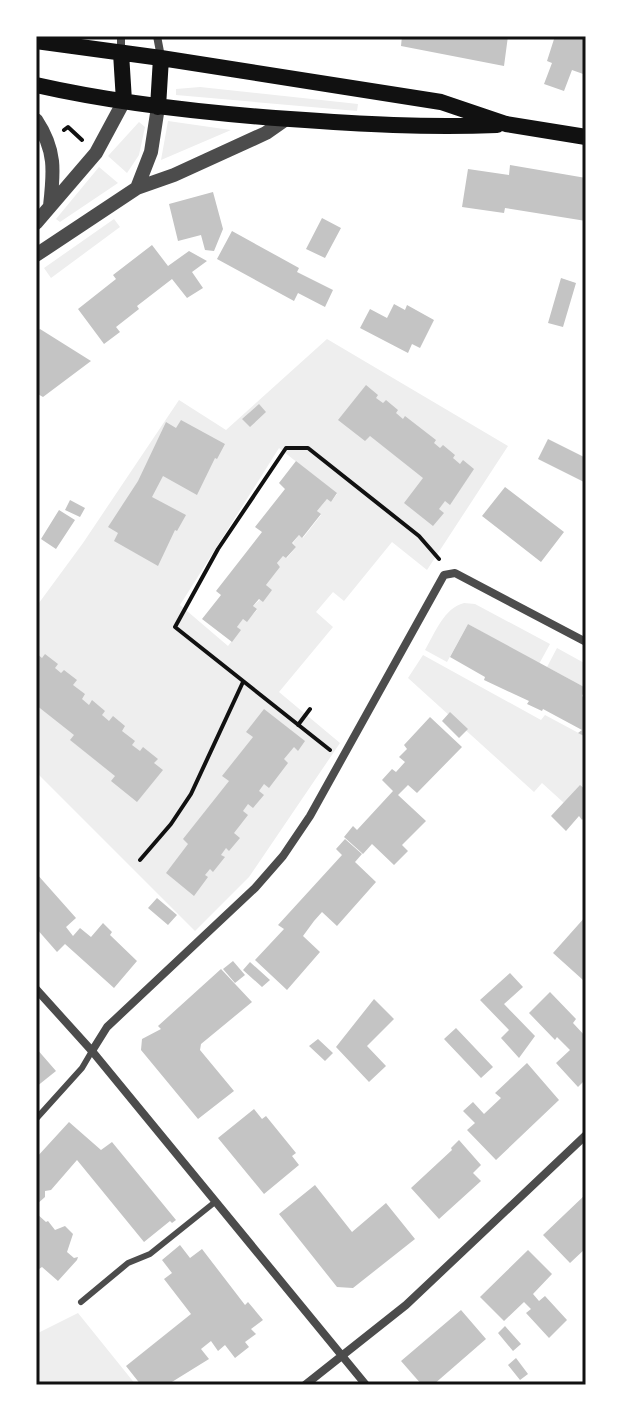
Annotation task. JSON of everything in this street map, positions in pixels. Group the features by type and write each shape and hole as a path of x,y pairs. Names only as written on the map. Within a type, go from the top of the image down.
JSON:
{"main road":[{"path":"36,41 121,44 161,58 441,102 506,124 586,137"},
{"path":"121,44 124,101"},
{"path":"158,107 161,58"},
{"path":"36,85 158,107 286,119 436,128 506,124"}],"street":[{"path":"157,36 161,58"},
{"path":"36,223 96,153 124,101"},
{"path":"137,188 151,152 158,107"},
{"path":"36,255 137,188 174,175 266,133 286,119"},
{"path":"36,120 49,139 53,166 50,206"},
{"path":"92,1051 107,1027 255,888 283,856 310,816 444,575 455,573 586,642"},
{"path":"36,989 92,1051 366,1385"},
{"path":"305,1385 406,1305 586,1135"}],"lane":[{"path":"36,1119 82,1068 92,1051"},
{"path":"81,1302 128,1263 150,1254 215,1202"}],"path":[{"path":"58,133 68,127 70,117"},
{"path":"68,127 82,140"},
{"path":"341,759 175,627 218,549 286,448 308,448 419,536 439,558 444,575"},
{"path":"140,860 171,824 191,794 243,682"},
{"path":"298,725 310,709"}],"shaded area":[{"path":"200,87 358,104 357,111 176,95 176,89"},
{"path":"168,121 231,130 161,160"},
{"path":"139,122 145,127 139,155 127,173 108,156"},
{"path":"99,167 118,183 60,222 56,219"},
{"path":"114,219 120,227 51,278 44,268"},
{"path":"327,339 508,446 427,570 392,542 344,601 333,592 316,612 333,627 279,692 340,743 249,877 195,931 36,772 36,607 179,400 226,430","holes":["279,448 337,494 331,502 327,499 317,511 321,515 303,538 299,535 293,543 296,547 287,558 283,556 277,563 280,567 266,585 271,590 253,606 257,610 247,621 243,619 237,627 240,630 228,646 180,605"]},
{"path":"464,603 475,604 550,644 539,664 468,624 447,662 425,650 446,616"},
{"path":"557,648 586,664 586,688 547,667"},
{"path":"423,655 541,720 545,715 586,737 586,790 564,803 542,783 534,792 408,678"},
{"path":"78,1313 136,1385 36,1385 36,1334"}],"building":[{"path":"402,36 508,36 504,66 401,46"},
{"path":"555,36 586,36 586,75 572,70 564,91 544,84 552,63 547,61"},
{"path":"510,165 586,178 586,221 505,208 504,213 462,207 468,169 509,175"},
{"path":"213,192 223,229 214,251 205,250 201,235 178,241 169,204"},
{"path":"322,218 341,228 325,258 306,249"},
{"path":"232,231 299,268 297,272 333,290 325,307 298,293 294,301 217,259"},
{"path":"152,245 168,266 189,251 207,261 192,272 203,288 187,298 172,279 137,306 139,309 116,327 120,332 104,344 78,309 116,279 113,275"},
{"path":"561,278 576,283 563,327 548,323"},
{"path":"394,304 405,310 407,305 434,320 420,348 412,344 408,353 360,328 370,309 387,318"},
{"path":"40,329 91,361 43,397 36,393 36,332"},
{"path":"366,385 378,395 376,398 383,403 386,400 403,419 405,416 436,440 434,443 440,448 443,445 455,455 453,458 460,464 463,460 474,469 450,505 445,501 439,509 444,513 433,526 404,503 423,478 370,436 365,441 338,420"},
{"path":"259,404 266,412 250,427 242,419"},
{"path":"181,420 225,444 197,495 163,476 152,497 186,515 175,530 158,566 114,541 118,533 108,527 138,481 166,422 176,428"},
{"path":"548,439 586,458 586,483 538,459"},
{"path":"296,461 337,493 331,502 327,499 317,511 321,514 302,538 299,535 292,543 296,547 277,563 280,567 266,585 272,590 263,602 259,599 253,606 257,609 247,622 243,619 237,627 241,630 232,642 202,619 221,595 216,591 262,532 255,527 285,489 279,483"},
{"path":"505,487 564,532 541,562 482,516"},
{"path":"70,500 85,508 80,517 65,510"},
{"path":"59,510 75,520 56,549 41,539"},
{"path":"468,624 586,688 582,696 586,699 586,737 578,733 582,730 527,704 529,701 484,680 485,677 450,657"},
{"path":"36,653 42,658 45,654 58,664 55,668 61,673 64,670 77,680 73,685 85,694 82,699 89,705 92,700 105,711 102,715 109,721 113,716 125,726 122,731 135,741 132,745 140,751 143,747 158,759 154,763 163,770 137,802 111,781 115,776 70,740 74,735 36,705"},
{"path":"264,709 305,741 298,751 294,747 284,759 288,763 269,788 264,784 259,791 264,795 253,808 248,804 243,811 248,815 234,833 240,838 229,851 226,848 221,855 225,857 213,872 210,869 205,875 208,877 194,896 166,873 188,844 183,839 229,781 222,776 253,737 246,732"},
{"path":"450,712 468,729 459,738 442,721"},
{"path":"430,717 462,747 417,793 408,785 398,795 426,821 402,845 408,851 394,865 372,844 363,854 344,837 353,826 357,830 393,791 382,780 392,769 396,772 405,762 399,757 407,749 404,745"},
{"path":"580,785 586,790 586,816 582,820 579,816 566,831 551,816"},
{"path":"345,839 362,854 355,862 376,882 337,926 322,912 314,921 303,936 320,952 287,990 255,960 284,929 278,925 342,855 336,849"},
{"path":"36,873 76,918 66,927 73,936 80,928 91,937 103,923 112,932 110,935 137,961 114,988 65,944 57,952 36,928"},
{"path":"157,898 177,915 168,925 148,908"},
{"path":"586,916 586,977 583,980 553,953"},
{"path":"233,961 245,975 235,983 223,969"},
{"path":"250,962 270,980 262,987 243,970"},
{"path":"221,969 252,1002 201,1044 200,1050 234,1091 198,1119 141,1050 142,1039 161,1029 158,1026"},
{"path":"510,973 523,987 504,1004 535,1036 519,1058 501,1038 509,1030 480,1000"},
{"path":"550,992 576,1019 573,1023 586,1037 586,1079 578,1087 556,1063 570,1050 557,1037 555,1040 529,1013"},
{"path":"374,999 394,1019 367,1046 386,1066 369,1082 336,1047"},
{"path":"456,1028 493,1067 481,1078 444,1039"},
{"path":"318,1039 333,1053 325,1061 309,1046"},
{"path":"36,1048 56,1071 36,1087"},
{"path":"527,1063 559,1100 496,1160 467,1130 475,1123 463,1111 473,1102 484,1114 501,1098 495,1093"},
{"path":"254,1109 262,1119 266,1116 296,1153 292,1156 299,1165 264,1194 218,1138"},
{"path":"69,1122 101,1150 112,1142 176,1220 170,1221 144,1242 77,1160 51,1190 45,1191 45,1197 36,1205 36,1158"},
{"path":"459,1140 481,1165 473,1173 481,1181 439,1219 411,1188"},
{"path":"315,1185 352,1232 386,1203 415,1239 353,1288 337,1287 279,1214"},
{"path":"586,1194 586,1248 570,1263 543,1235"},
{"path":"36,1213 55,1230 65,1226 73,1234 67,1252 74,1258 78,1257 58,1281 42,1267 36,1271"},
{"path":"180,1245 190,1258 202,1249 245,1305 248,1302 263,1320 251,1329 256,1334 245,1342 249,1347 235,1358 225,1345 218,1351 211,1341 201,1349 209,1359 167,1385 141,1385 126,1366 191,1314 164,1279 172,1273 162,1260"},
{"path":"528,1250 552,1274 533,1294 539,1301 545,1296 567,1320 549,1338 526,1313 531,1309 524,1302 504,1321 480,1297"},
{"path":"461,1310 486,1339 433,1385 422,1385 401,1361"},
{"path":"505,1326 521,1344 513,1351 498,1333"},
{"path":"516,1358 528,1374 520,1380 508,1365"}]}
